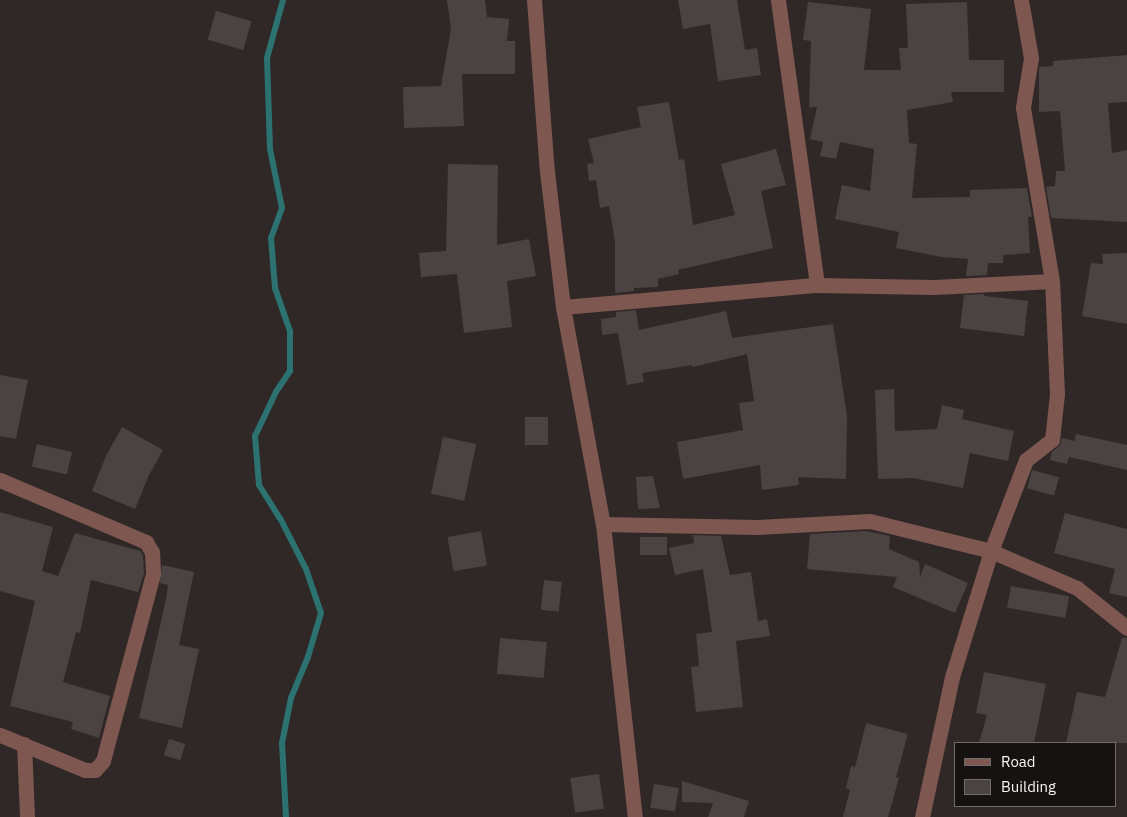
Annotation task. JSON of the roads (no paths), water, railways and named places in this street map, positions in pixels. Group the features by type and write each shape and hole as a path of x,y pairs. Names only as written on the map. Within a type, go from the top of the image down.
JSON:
{"street":[{"path":"534,0 547,171 563,306 602,524 635,817"},
{"path":"778,0 817,285"},
{"path":"922,817 952,676 991,551 1026,460 1052,440 1057,394 1052,281 1023,107 1031,58 1021,0"},
{"path":"563,306 817,285 934,287 1052,281"},
{"path":"0,480 146,542 152,552 153,574 103,761 95,770 85,770 0,735"},
{"path":"602,524 757,526 870,521 991,551 1077,588 1127,628"},
{"path":"24,744 27,817"}],"waterway":[{"path":"283,0 267,58 270,149 282,208 271,238 275,288 290,331 290,371 276,392 255,436 259,485 280,518 306,569 321,613 308,657 291,698 282,743 286,817"}]}
